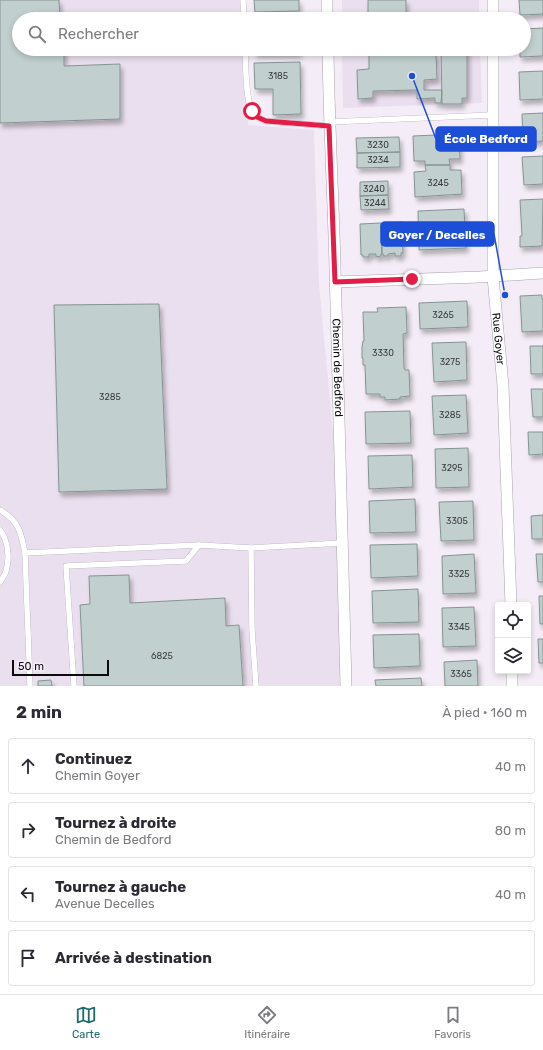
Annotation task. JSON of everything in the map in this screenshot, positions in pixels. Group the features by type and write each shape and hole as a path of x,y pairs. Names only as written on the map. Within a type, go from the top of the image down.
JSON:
{"street":[{"path":"327,0 327,12"},
{"path":"493,0 493,12"},
{"name":"Chemin de Bedford","path":"328,56 346,686"},
{"name":"Rue Goyer","path":"493,56 493,277 502,386 511,602"},
{"path":"335,282 493,277 543,273"},
{"path":"512,674 512,686"}],"lane":[{"path":"243,0 244,12"},
{"path":"245,56 248,103 257,117 266,121 329,124 492,115"},
{"path":"0,510 11,517 21,532 25,553 30,686"},
{"path":"0,530 6,543 8,559 6,570 0,582"},
{"path":"25,553 200,545 251,548 343,543"},
{"path":"74,686 66,566 186,560 200,545"},
{"path":"251,548 252,625 256,686"}],"shaded area":[{"path":"0,0 242,0 243,12 12,12 12,56 244,56 248,125 314,130 319,284 343,540 347,686 0,686"},
{"path":"342,0 479,0 479,12 342,12"},
{"path":"342,56 480,56 482,103 343,108"}],"building":[{"path":"0,0 59,0 60,12 12,12 12,56 64,56 64,66 120,64 120,119 0,123"},
{"path":"254,0 299,0 299,11 255,12"},
{"path":"368,0 406,0 406,12 368,12"},
{"path":"519,0 543,0 543,14 531,15 531,12 520,12"},
{"path":"543,28 543,56 520,57 531,56 531,29"},
{"path":"369,56 436,56 437,79 424,80 424,90 442,90 441,103 435,103 435,98 417,99 417,90 373,91 373,98 358,99 357,70 369,69"},
{"path":"441,56 467,56 467,98 462,98 462,104 442,104"},
{"path":"300,62 301,114 273,115 273,89 255,89 254,63"},
{"path":"543,71 543,99 520,100 519,72"},
{"path":"543,113 543,141 523,142 522,114"},
{"path":"459,134 460,159 449,159 450,165 425,165 425,161 414,161 413,136"},
{"path":"399,137 400,152 357,153 356,138"},
{"path":"400,152 400,167 357,168 357,153"},
{"path":"543,156 543,184 524,185 522,157"},
{"path":"425,165 450,165 450,170 461,170 462,194 415,197 414,172 426,171"},
{"path":"388,181 388,195 360,196 360,182"},
{"path":"388,195 389,209 361,210 360,196"},
{"path":"543,199 542,246 520,247 520,236 522,236 520,200"},
{"path":"464,209 466,248 419,250 418,211"},
{"path":"402,222 403,253 401,253 401,256 395,256 395,253 384,256 382,254 381,223"},
{"path":"381,223 381,256 376,257 376,254 369,254 369,257 363,257 363,255 361,255 360,224"},
{"path":"542,295 543,331 522,332 520,296"},
{"path":"467,301 468,327 420,329 419,303"},
{"path":"159,304 167,489 59,492 54,305"},
{"path":"406,307 407,333 403,334 404,368 405,370 409,370 410,396 400,397 400,399 385,400 385,397 380,397 380,394 366,394 365,365 363,365 362,358 362,347 364,341 363,312 378,312 377,308"},
{"path":"466,342 467,380 434,382 432,343"},
{"path":"530,346 543,346 543,374 531,374"},
{"path":"531,389 543,389 543,417 533,417"},
{"path":"466,395 468,433 434,435 432,396"},
{"path":"410,411 411,443 366,444 365,412"},
{"path":"528,432 543,432 543,454 529,455"},
{"path":"468,448 469,487 436,488 435,449"},
{"path":"412,455 413,487 369,489 368,456"},
{"path":"415,499 416,532 370,533 369,501"},
{"path":"473,501 474,540 441,541 439,502"},
{"path":"543,515 543,539 532,539 531,516"},
{"path":"417,544 418,576 371,578 370,545"},
{"path":"474,554 476,593 443,594 442,556"},
{"path":"536,554 543,554 543,582 538,582"},
{"path":"129,575 130,603 225,598 226,626 239,625 243,686 84,686 80,605 90,604 89,576"},
{"path":"418,589 419,622 373,623 372,591"},
{"path":"539,596 543,596 543,624 540,624"},
{"path":"474,607 476,646 443,647 442,608"},
{"path":"419,634 420,666 374,668 373,635"},
{"path":"538,639 543,639 543,663 539,663"},
{"path":"477,660 478,686 445,686 444,662"},
{"path":"421,678 422,686 376,686 375,680"},
{"path":"51,680 52,686 38,686 38,681"}],"place":[{"name":"École Bedford","path":"412,76"},
{"name":"Goyer / Decelles","path":"505,295"}],"route":[{"path":"252,111 257,117 266,121 329,126 335,282 412,279"}]}
